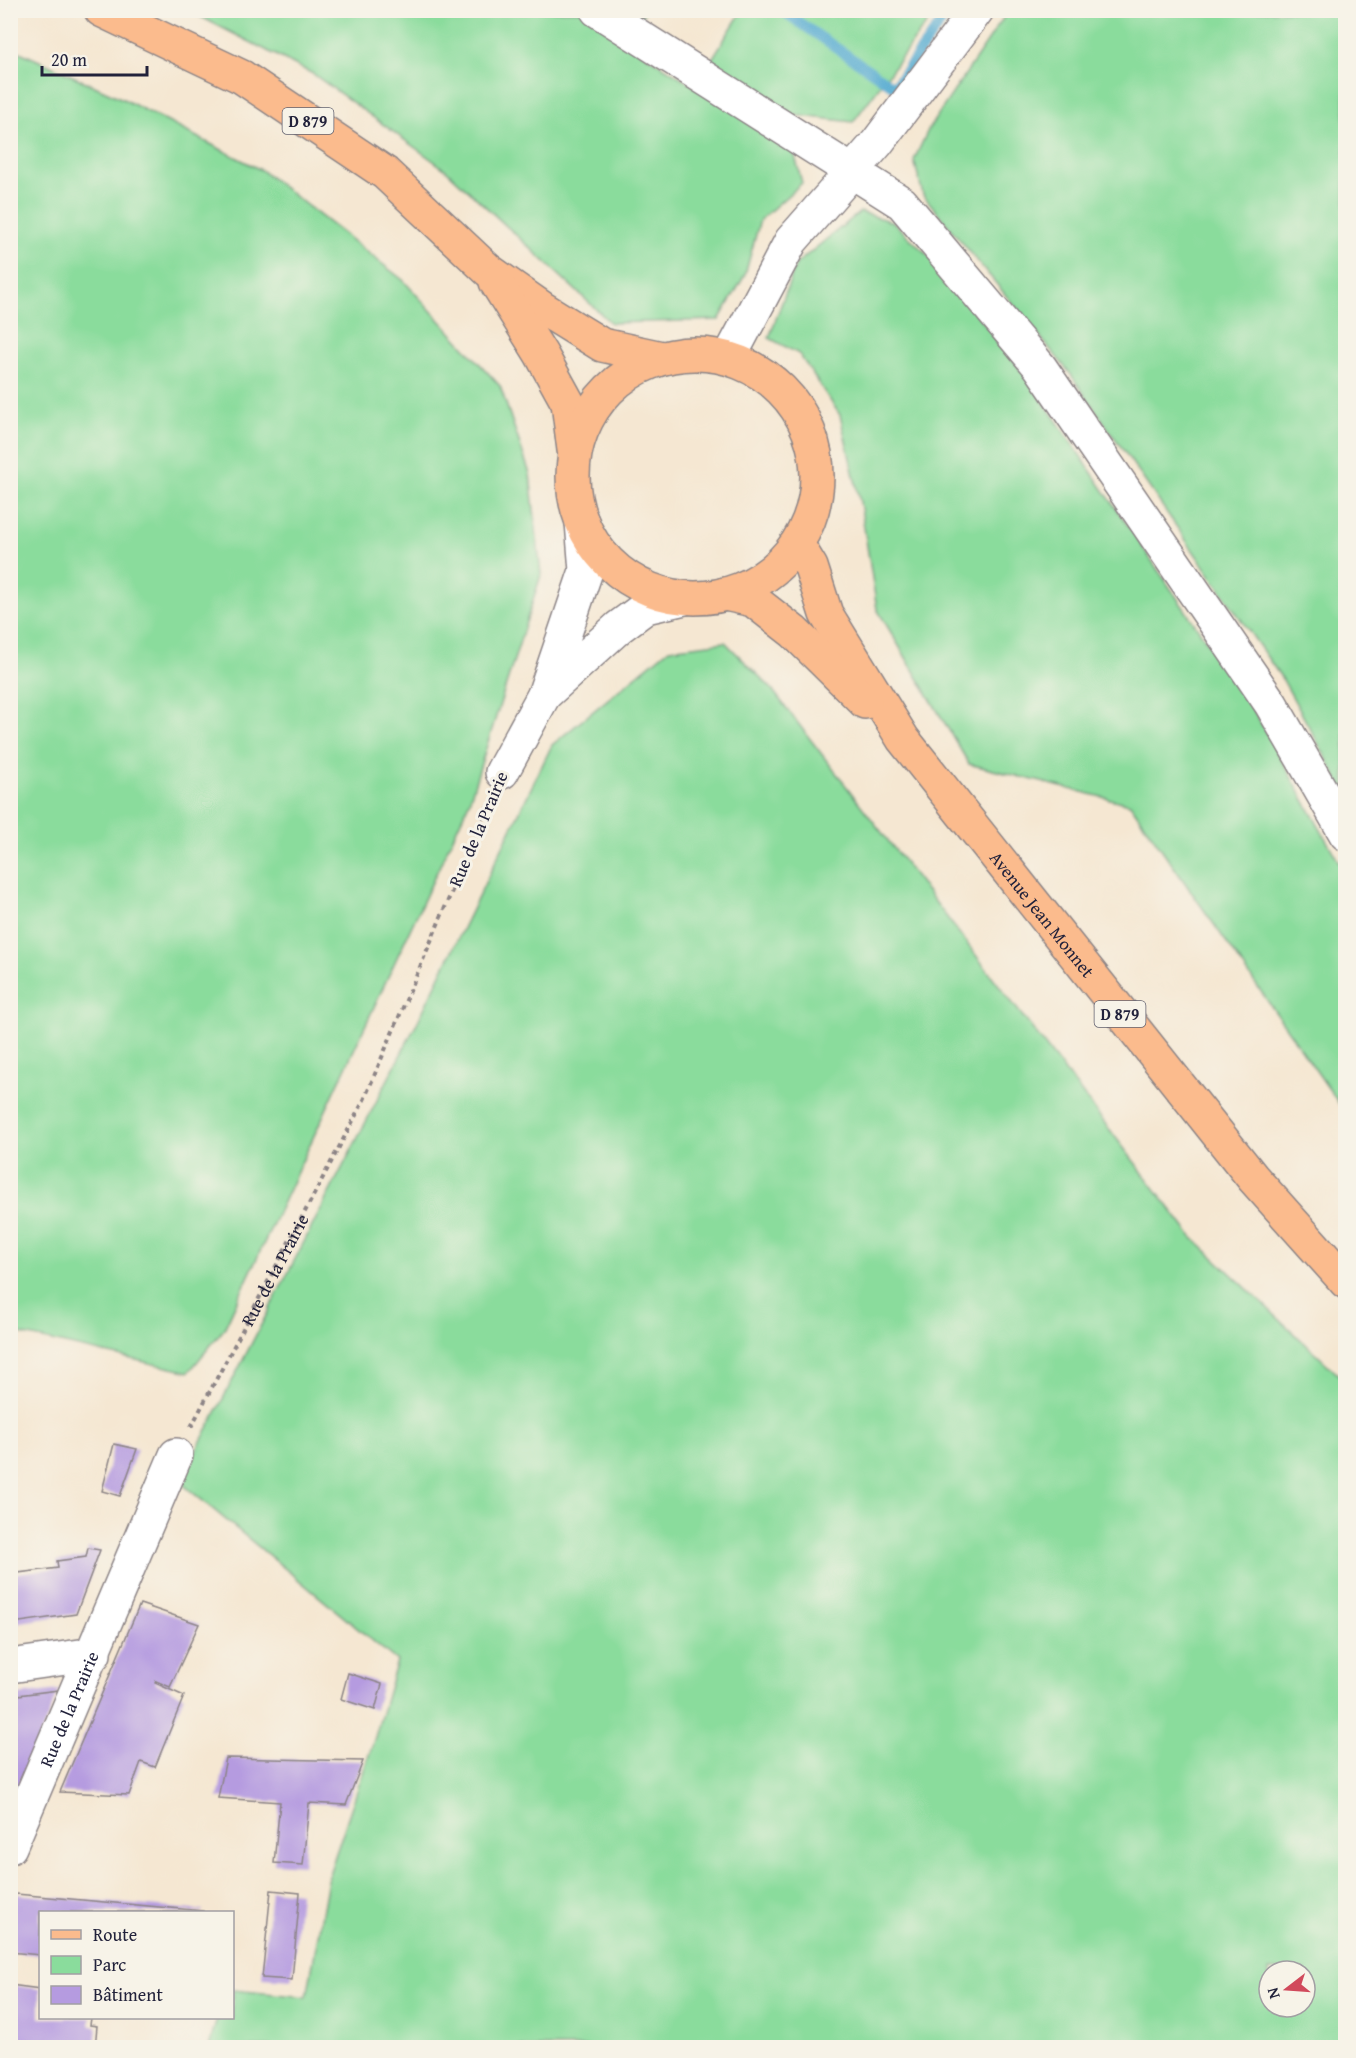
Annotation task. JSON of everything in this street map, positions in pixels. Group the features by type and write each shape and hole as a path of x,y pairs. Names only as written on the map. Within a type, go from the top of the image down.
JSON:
{"main road":[{"name":"D 879","path":"101,10 242,77 375,166 488,270 602,345 662,357"},
{"name":"D 879","path":"488,270 541,354 568,404 575,455"},
{"path":"695,353 729,357 759,371 785,392 804,419 815,449 818,482 812,514 797,544 775,569 748,586 726,594 685,598 653,591 625,576 599,552 582,522 574,489 575,455 585,422 604,393 631,371 662,357 695,353"},
{"name":"Avenue Jean Monnet","path":"797,544 811,567 825,614 903,739 1253,1178 1346,1282"},
{"name":"Avenue Jean Monnet","path":"726,594 753,600 794,632 903,739"}],"street":[{"path":"597,10 902,203 1040,367 1271,704 1346,834"},
{"path":"729,357 791,241 877,143 977,10"},
{"name":"Rue de la Prairie","path":"502,772 544,696 586,571 582,522"},
{"name":"Rue de la Prairie","path":"544,696 619,627 646,607 685,598"},
{"name":"Rue de la Prairie","path":"10,1847 94,1654 176,1455"},
{"path":"10,1666 94,1654"}],"path":[{"name":"Rue de la Prairie","path":"176,1455 364,1100 502,772"}],"green space":[{"path":"189,11 645,11 626,43 793,148 802,183 760,220 745,275 719,320 611,323 446,170 313,74"},
{"path":"742,11 936,11 853,122 792,115 710,62"},
{"path":"1008,11 1345,11 1345,792 1283,680 1069,372 923,195 914,160 929,128"},
{"path":"11,48 123,99 261,170 403,280 500,386 530,474 541,575 468,805 224,1329 189,1372 11,1332"},
{"path":"860,212 893,222 935,262 1026,376 1254,711 1345,873 1345,1112 1130,804 969,764 877,609 860,502 840,415 799,354 769,338 796,264"},
{"path":"725,642 771,688 1192,1237 1345,1381 1345,2047 209,2047 217,2019 234,2019 234,1990 307,1997 329,1874 375,1737 397,1661 180,1482 418,1021 552,745 669,649"}],"building":[{"path":"114,1444 137,1449 120,1496 102,1491"},
{"path":"88,1548 100,1550 76,1614 13,1623 10,1574 58,1568 57,1561 86,1557"},
{"path":"140,1604 199,1624 170,1687 156,1681 155,1683 184,1696 155,1767 141,1762 129,1795 60,1792"},
{"path":"348,1673 382,1684 375,1710 341,1699"},
{"path":"59,1690 11,1805 10,1696"},
{"path":"226,1758 363,1761 346,1805 309,1803 303,1865 274,1863 280,1802 218,1798"},
{"path":"271,1890 300,1893 292,1980 262,1978"},
{"path":"16,1894 203,1911 39,1911 39,1955 10,1952 10,1906"},
{"path":"10,1985 39,1989 39,2019 91,2019 90,2025 97,2026 95,2048 10,2046"}],"waterway":[{"path":"781,10 894,87 950,10"}]}
